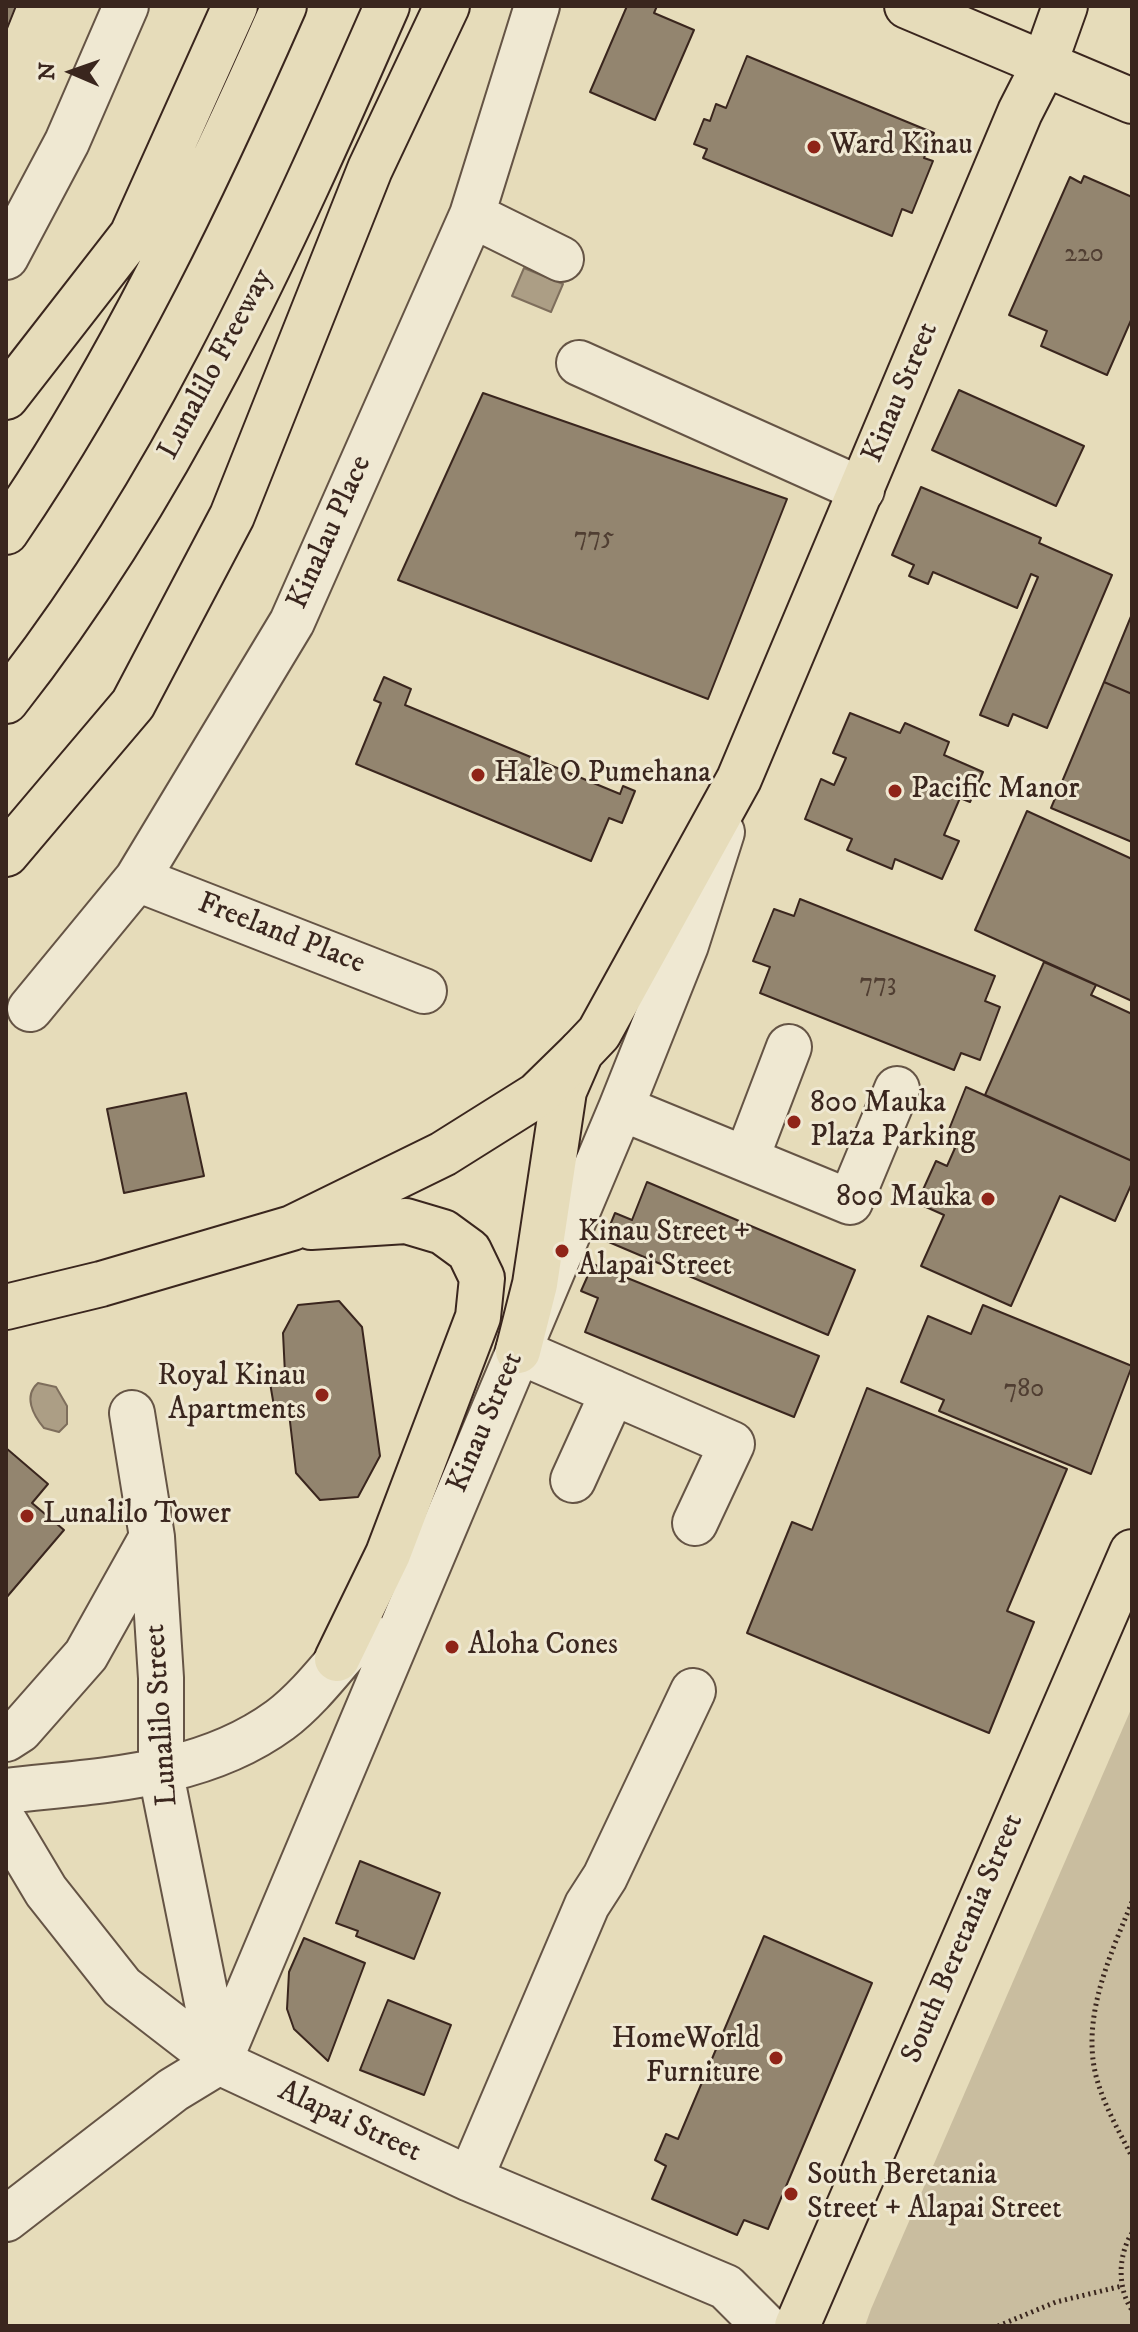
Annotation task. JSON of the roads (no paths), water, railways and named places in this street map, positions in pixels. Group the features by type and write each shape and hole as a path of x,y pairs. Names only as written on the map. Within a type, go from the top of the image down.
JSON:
{"main road":[{"path":"6,397 132,235 235,6"},
{"path":"6,532 61,449 137,317 230,128 284,6"},
{"name":"Lunalilo Freeway","path":"6,701 58,636 185,433 298,211 387,6"},
{"path":"6,854 133,704 232,516 370,169 447,6"},
{"path":"907,6 1132,101"},
{"name":"Kinau Street","path":"581,1052 599,1033 739,779 1020,112 1044,65 1065,6"},
{"path":"6,1307 101,1284 292,1228 443,1154 537,1095 581,1052"},
{"path":"518,1351 535,1284 564,1091 581,1052"},
{"path":"292,1228 406,1221 443,1232 452,1238 469,1251 482,1278 478,1317 388,1554 337,1659"},
{"name":"South Beretania Street","path":"797,2326 1132,1552"}],"street":[{"path":"6,257 67,142 126,6"},
{"name":"Kinalau Place","path":"30,1009 137,879 292,622 472,215 537,6"},
{"path":"472,215 561,259"},
{"path":"579,363 862,490"},
{"name":"Kinau Street","path":"219,2062 621,1108 686,945 739,779"},
{"name":"Freeland Place","path":"137,879 424,991"},
{"path":"747,1157 789,1047"},
{"path":"621,1108 747,1157 850,1202 897,1089"},
{"path":"518,1351 732,1444 695,1523"},
{"path":"573,1480 613,1392"},
{"name":"Lunalilo Street","path":"132,1413 152,1537 161,1678 161,1774 219,2062"},
{"path":"6,1739 20,1730 89,1648 152,1537"},
{"path":"6,1791 161,1774 248,1741 283,1718 429,1563"},
{"path":"89,1648 136,1656 161,1678"},
{"path":"470,2179 587,1905 605,1877 693,1691"},
{"name":"Alapai Street","path":"6,1824 46,1891 122,1987 219,2062 470,2179 726,2287 765,2326"},
{"path":"6,2219 173,2090 219,2062"}],"place":[{"name":"Ward Kinau","path":"814,147"},
{"name":"Hale O Pumehana","path":"478,775"},
{"name":"Pacific Manor","path":"895,791"},
{"name":"800 Mauka Plaza Parking","path":"794,1122"},
{"name":"800 Mauka","path":"988,1199"},
{"name":"Kinau Street + Alapai Street","path":"562,1251"},
{"name":"Royal Kinau Apartments","path":"322,1395"},
{"name":"Lunalilo Tower","path":"27,1516"},
{"name":"Aloha Cones","path":"452,1647"},
{"name":"HomeWorld Furniture","path":"776,2058"},
{"name":"South Beretania Street + Alapai Street","path":"791,2194"}]}
